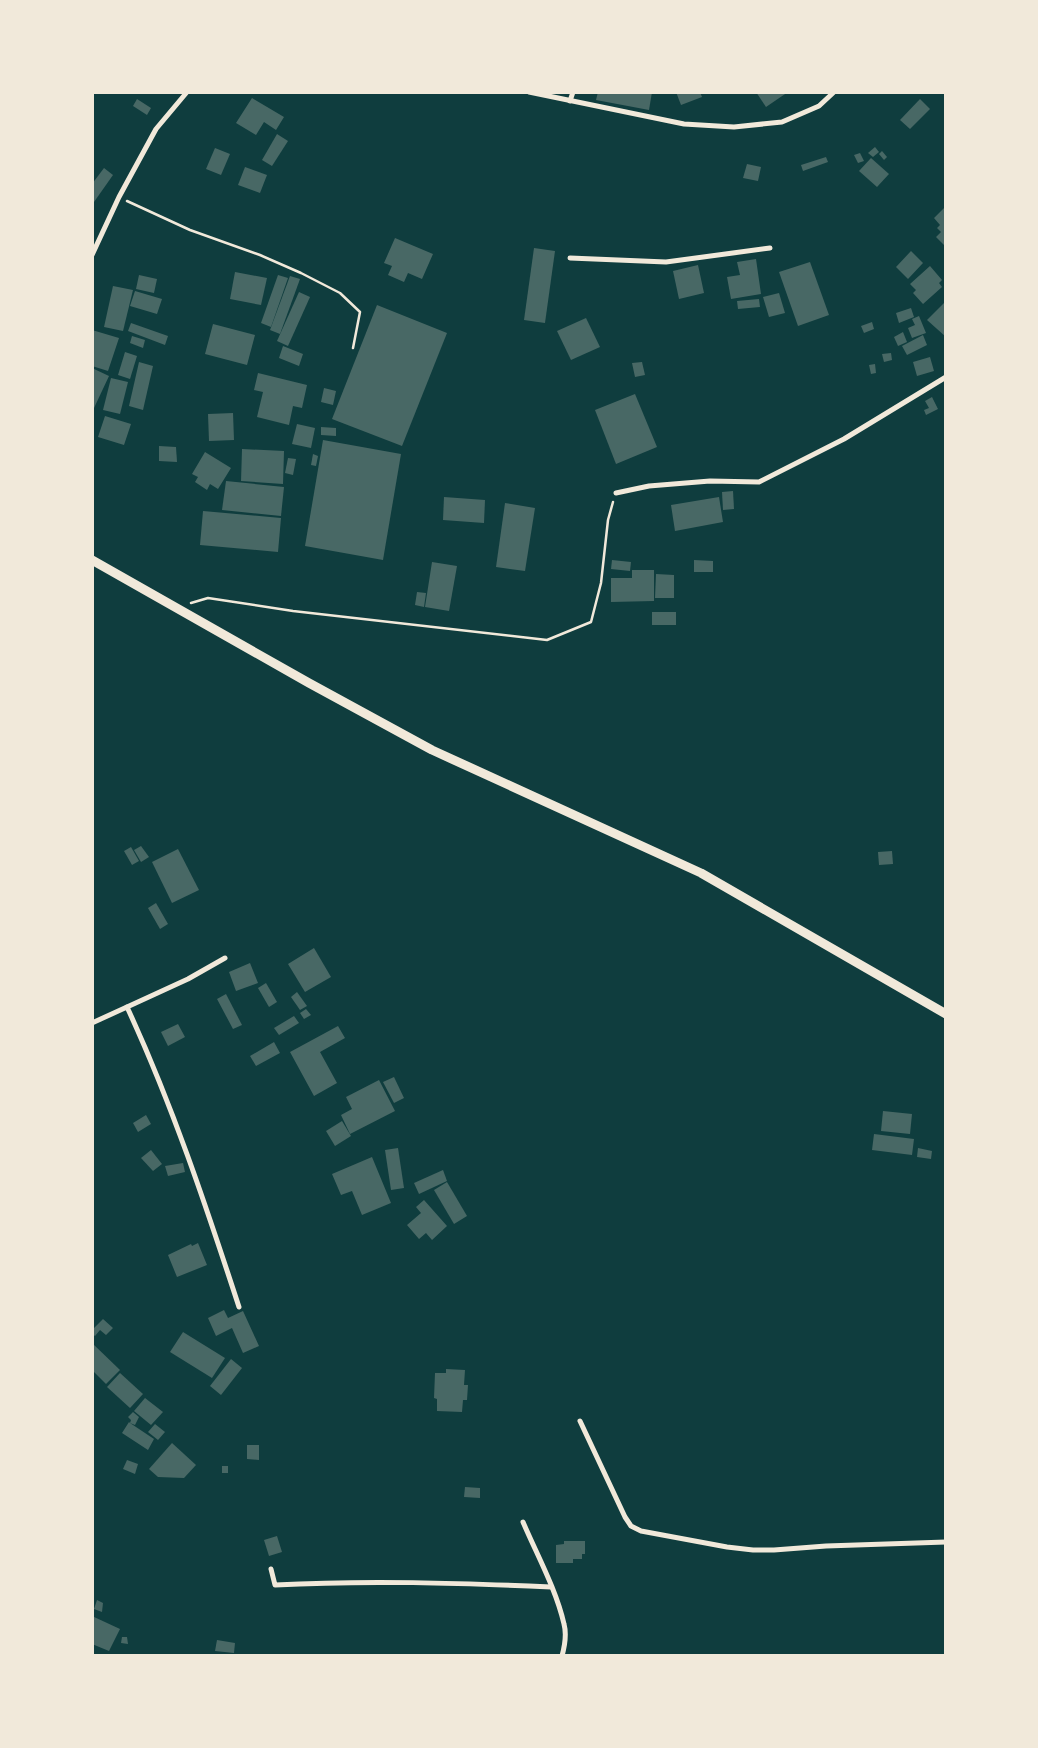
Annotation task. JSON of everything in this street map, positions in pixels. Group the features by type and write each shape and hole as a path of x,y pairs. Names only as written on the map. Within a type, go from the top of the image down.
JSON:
{"street":[{"path":"92,255 119,197 156,129 187,92"},
{"path":"529,92 684,124 734,127 782,122 819,106 834,92"},
{"path":"570,101 573,92"},
{"path":"570,258 666,262 770,248"},
{"path":"616,493 650,486 701,482 759,482 844,439 946,377"},
{"path":"92,560 432,750 701,873 946,1014"},
{"path":"92,1023 188,979 226,958"},
{"path":"128,1007 145,1045 201,1192 239,1307"},
{"path":"580,1421 625,1517 631,1526 642,1531 753,1550 946,1542"},
{"path":"523,1522 551,1587 565,1626 565,1642 562,1656"},
{"path":"271,1568 275,1585 329,1582 399,1582 551,1587"}],"path":[{"path":"119,197 190,230 260,255 340,293 360,312 352,348"},
{"path":"175,607 208,598 293,611 547,640 591,622 601,583 608,520 616,493"}],"building":[{"path":"598,92 652,92 649,110 596,100"},
{"path":"676,92 700,92 702,97 681,105"},
{"path":"756,92 788,92 766,107"},
{"path":"252,98 284,117 276,130 264,122 256,135 236,123"},
{"path":"137,99 151,108 147,115 133,106"},
{"path":"920,99 930,109 910,129 900,120"},
{"path":"277,134 288,141 272,166 262,160"},
{"path":"875,147 879,152 873,157 868,153"},
{"path":"215,148 230,154 221,175 206,169"},
{"path":"882,151 887,157 884,160 879,154"},
{"path":"860,153 864,161 858,163 854,155"},
{"path":"826,157 828,162 803,171 801,165"},
{"path":"871,158 889,174 877,187 859,171"},
{"path":"747,164 761,167 758,181 743,178"},
{"path":"245,167 267,175 260,193 238,185"},
{"path":"104,168 113,175 94,202 92,201 92,184"},
{"path":"946,206 946,247 936,237 941,232 937,228 940,225 934,218"},
{"path":"395,238 433,254 422,279 408,273 404,282 388,275 392,266 384,263"},
{"path":"534,248 555,251 545,323 524,320"},
{"path":"911,251 923,263 908,279 896,267"},
{"path":"756,259 761,294 731,299 727,277 740,275 737,262"},
{"path":"810,262 829,315 798,326 779,272"},
{"path":"698,265 704,293 679,299 673,271"},
{"path":"930,266 942,280 939,283 942,287 923,304 913,293 916,290 910,284"},
{"path":"235,272 267,278 261,305 230,299"},
{"path":"139,275 157,279 154,293 136,289"},
{"path":"278,275 288,278 271,327 261,323"},
{"path":"290,276 300,279 280,334 270,330"},
{"path":"113,286 133,290 123,331 104,327"},
{"path":"135,291 162,299 157,314 130,306"},
{"path":"299,292 310,297 288,346 277,341"},
{"path":"779,293 785,313 769,317 763,297"},
{"path":"759,299 760,307 738,309 737,301"},
{"path":"946,301 946,337 927,320"},
{"path":"377,305 447,333 402,446 332,419"},
{"path":"911,308 914,317 899,323 896,313"},
{"path":"919,316 926,333 912,338 908,328 915,325 912,319"},
{"path":"586,318 600,347 571,360 557,331"},
{"path":"872,322 874,329 864,333 861,326"},
{"path":"131,323 168,336 165,345 128,331"},
{"path":"213,324 255,335 247,365 205,354"},
{"path":"92,330 119,338 108,371 92,366"},
{"path":"903,332 907,342 898,346 894,337"},
{"path":"923,335 927,345 907,355 902,346"},
{"path":"132,336 145,340 143,348 130,343"},
{"path":"283,346 303,354 299,366 279,358"},
{"path":"125,352 137,356 130,379 118,375"},
{"path":"891,353 892,360 884,362 882,354"},
{"path":"930,357 934,371 917,376 913,362"},
{"path":"139,362 153,366 143,410 129,406"},
{"path":"642,362 645,375 635,377 632,363"},
{"path":"875,364 876,373 871,374 869,365"},
{"path":"92,368 109,376 94,408 92,408"},
{"path":"258,373 307,385 302,408 293,406 289,425 257,417 263,392 254,390"},
{"path":"111,378 128,382 120,414 103,410"},
{"path":"324,388 336,391 333,405 321,402"},
{"path":"635,394 657,447 616,464 595,410"},
{"path":"932,397 938,409 926,415 924,410 929,408 925,401"},
{"path":"233,413 234,440 209,441 208,414"},
{"path":"105,416 131,424 124,445 98,437"},
{"path":"297,424 315,428 311,448 292,444"},
{"path":"321,427 336,428 336,436 321,435"},
{"path":"323,440 401,454 383,560 305,546"},
{"path":"159,446 176,447 177,462 159,461"},
{"path":"242,449 284,451 283,484 241,481"},
{"path":"205,452 231,468 218,489 210,484 207,490 195,482 198,477 192,474"},
{"path":"313,454 318,456 316,466 311,465"},
{"path":"288,458 296,459 293,475 285,473"},
{"path":"226,481 284,487 281,516 222,510"},
{"path":"733,491 734,509 723,510 722,492"},
{"path":"444,497 485,500 484,523 443,520"},
{"path":"719,497 723,522 675,531 671,505"},
{"path":"505,503 535,508 525,571 496,567"},
{"path":"203,511 281,518 278,552 200,545"},
{"path":"612,560 631,562 630,571 611,569"},
{"path":"694,560 713,561 713,572 694,572"},
{"path":"432,562 457,566 449,611 425,607"},
{"path":"632,570 654,570 654,601 611,602 611,578 632,578"},
{"path":"656,574 674,575 674,598 655,598"},
{"path":"417,592 426,593 424,607 415,605"},
{"path":"652,612 676,612 676,625 652,625"},
{"path":"141,846 149,857 141,862 134,850"},
{"path":"131,847 139,861 132,865 124,851"},
{"path":"178,849 199,890 172,903 152,862"},
{"path":"892,851 893,864 879,865 878,852"},
{"path":"156,903 168,924 160,929 148,908"},
{"path":"314,948 331,977 305,992 288,964"},
{"path":"250,963 258,983 236,991 229,972"},
{"path":"266,983 277,1002 269,1007 258,988"},
{"path":"297,992 307,1006 300,1010 291,997"},
{"path":"226,994 242,1025 233,1029 217,999"},
{"path":"306,1009 311,1015 304,1019 300,1013"},
{"path":"294,1016 299,1023 279,1035 274,1028"},
{"path":"178,1024 185,1037 168,1046 161,1032"},
{"path":"338,1026 345,1038 320,1052 337,1083 314,1096 290,1052"},
{"path":"274,1042 280,1053 256,1066 250,1056"},
{"path":"394,1077 404,1098 394,1103 383,1082"},
{"path":"379,1080 395,1111 350,1134 341,1115 352,1109 346,1097"},
{"path":"883,1111 912,1114 910,1134 881,1131"},
{"path":"146,1115 151,1124 138,1132 133,1123"},
{"path":"342,1121 351,1136 335,1146 326,1131"},
{"path":"874,1134 914,1139 912,1155 872,1150"},
{"path":"398,1148 404,1188 391,1190 385,1150"},
{"path":"918,1148 932,1151 931,1159 917,1157"},
{"path":"151,1150 162,1164 153,1171 141,1158"},
{"path":"372,1157 391,1203 362,1215 352,1191 341,1195 332,1174"},
{"path":"183,1163 185,1172 168,1176 165,1166"},
{"path":"443,1170 447,1181 419,1194 414,1183"},
{"path":"447,1182 467,1216 454,1224 434,1190"},
{"path":"424,1200 447,1226 432,1240 426,1233 419,1239 407,1225 421,1213 416,1207"},
{"path":"198,1243 207,1265 177,1277 168,1255 191,1244 192,1246"},
{"path":"224,1310 228,1318 243,1311 259,1346 243,1353 232,1328 216,1336 208,1318"},
{"path":"103,1319 113,1328 106,1335 100,1330 95,1336 92,1334 92,1330"},
{"path":"183,1332 225,1358 212,1378 170,1352"},
{"path":"92,1343 120,1370 106,1384 92,1370"},
{"path":"231,1359 242,1368 221,1395 210,1386"},
{"path":"446,1369 465,1370 464,1385 468,1385 467,1400 463,1400 462,1412 437,1411 437,1399 434,1398 435,1373 446,1373"},
{"path":"120,1373 143,1394 130,1408 107,1387"},
{"path":"145,1398 163,1412 151,1425 134,1411"},
{"path":"133,1412 139,1417 135,1425 130,1423 131,1420 128,1417"},
{"path":"129,1422 154,1439 148,1450 122,1433"},
{"path":"155,1424 165,1432 158,1440 148,1432"},
{"path":"172,1443 196,1465 184,1478 158,1477 149,1469"},
{"path":"247,1445 259,1445 259,1460 247,1459"},
{"path":"127,1460 138,1464 135,1474 123,1469"},
{"path":"222,1466 228,1466 228,1473 222,1473"},
{"path":"465,1487 480,1488 480,1498 464,1497"},
{"path":"277,1536 282,1552 269,1556 264,1540"},
{"path":"564,1541 585,1541 585,1554 582,1554 582,1559 573,1559 573,1563 556,1563 556,1545 564,1544"},
{"path":"97,1600 103,1603 102,1612 94,1609"},
{"path":"92,1616 120,1629 109,1651 92,1644"},
{"path":"122,1637 127,1637 128,1644 121,1643"},
{"path":"217,1640 235,1643 234,1653 215,1651"}]}
